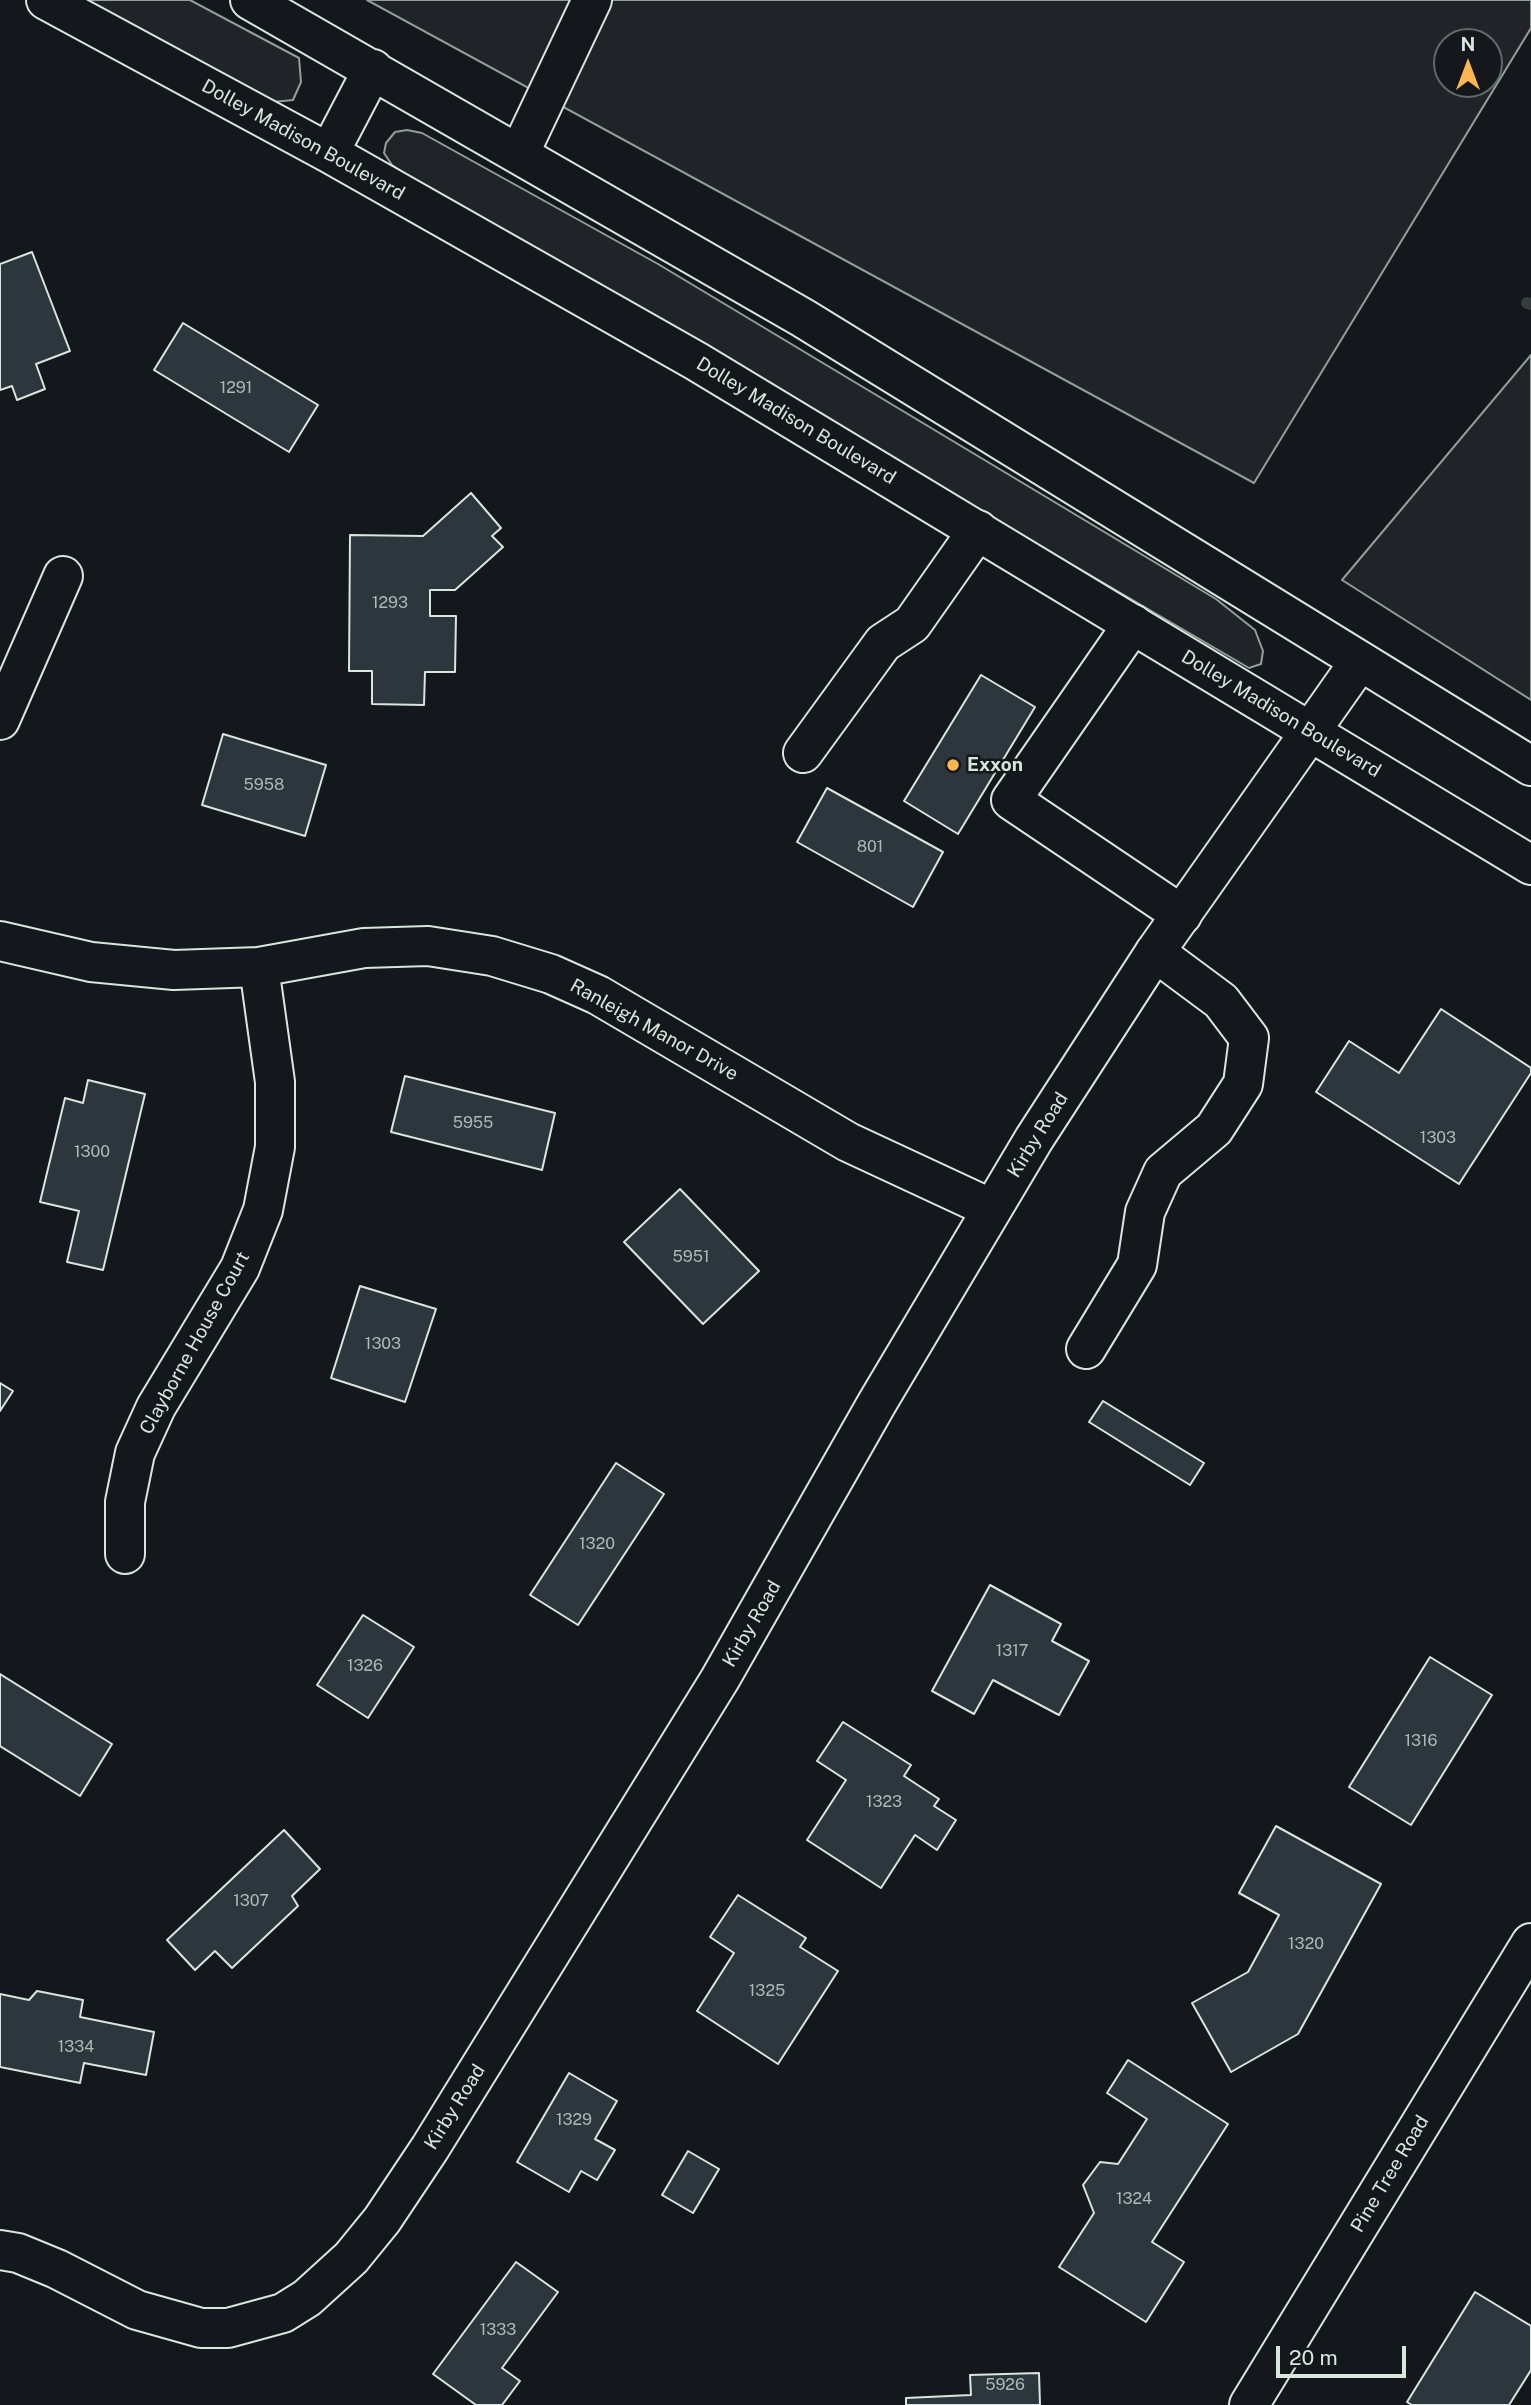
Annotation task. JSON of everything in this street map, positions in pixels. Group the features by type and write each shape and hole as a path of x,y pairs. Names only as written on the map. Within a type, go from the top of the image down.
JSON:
{"main road":[{"name":"Dolley Madison Boulevard","path":"46,0 329,153 696,361 1531,865"},
{"path":"250,0 520,152 941,400 1531,766"},
{"path":"520,152 592,0"},
{"path":"329,153 373,69"},
{"path":"803,752 883,643 912,624 978,530"},
{"path":"0,720 63,576"},
{"path":"1133,624 1011,800 1182,915"},
{"name":"Kirby Road","path":"0,2250 18,2253 57,2269 137,2310 201,2328 228,2328 255,2323 283,2313 307,2298 351,2258 382,2220 430,2148 720,1679 877,1403 992,1209 1155,952 1360,661"},
{"name":"Ranleigh Manor Drive","path":"0,942 91,961 174,970 259,967 364,948 428,946 492,956 551,974 598,995 848,1142 992,1209"},
{"path":"1086,1349 1137,1265 1145,1212 1163,1172 1214,1129 1243,1084 1249,1038 1221,1001 1155,952"},
{"name":"Clayborne House Court","path":"125,1554 125,1502 135,1453 156,1407 240,1268 263,1210 275,1147 275,1082 259,967"},
{"name":"Pine Tree Road","path":"1249,2405 1531,1943"}],"shaded area":[{"path":"78,0 190,0 299,58 301,82 293,100 273,102"},
{"path":"367,0 1531,0 1531,28 1503,74 1503,28 1433,28 1433,98 1488,98 1254,483"},
{"path":"407,130 422,133 658,264 1216,599 1255,630 1263,651 1261,664 1249,668 419,183 392,165 384,153 386,143 395,132"},
{"path":"1531,355 1531,700 1342,580"}],"building":[{"path":"32,252 70,351 36,364 45,389 17,400 12,386 0,390 0,264"},
{"path":"183,323 318,405 289,452 154,370"},
{"path":"471,493 501,528 492,536 503,547 455,590 430,590 430,616 456,616 455,672 425,672 424,705 372,704 372,671 349,671 350,535 423,536"},
{"path":"981,675 1035,707 958,834 904,801"},
{"path":"223,734 326,765 305,836 202,805"},
{"path":"827,788 943,852 913,907 797,842"},
{"path":"1441,1009 1531,1068 1531,1073 1459,1184 1316,1092 1349,1041 1399,1073"},
{"path":"405,1076 555,1113 542,1170 391,1132"},
{"path":"88,1080 145,1094 103,1270 67,1262 79,1211 40,1202 65,1098 83,1103"},
{"path":"680,1189 759,1271 703,1324 624,1242"},
{"path":"360,1286 436,1309 405,1402 331,1378"},
{"path":"0,1383 13,1391 0,1411"},
{"path":"1103,1401 1204,1463 1190,1485 1089,1422"},
{"path":"616,1463 664,1494 578,1625 530,1595"},
{"path":"990,1585 1061,1624 1052,1641 1089,1661 1059,1715 993,1680 974,1714 932,1691"},
{"path":"363,1615 414,1647 368,1718 317,1685"},
{"path":"1430,1657 1492,1695 1411,1825 1349,1787"},
{"path":"0,1674 112,1744 80,1796 0,1746"},
{"path":"843,1722 911,1765 904,1776 939,1799 934,1806 956,1820 937,1850 915,1835 881,1888 807,1840 846,1780 817,1761"},
{"path":"1276,1826 1381,1884 1298,2034 1231,2072 1192,2003 1248,1972 1279,1915 1239,1893"},
{"path":"284,1830 320,1869 292,1896 298,1906 232,1968 215,1951 195,1970 167,1940"},
{"path":"738,1895 806,1938 800,1947 838,1971 778,2064 697,2011 734,1953 710,1937"},
{"path":"37,1991 83,2000 80,2017 154,2032 146,2075 84,2063 80,2083 0,2067 0,1994 29,2000"},
{"path":"1128,2060 1228,2124 1152,2242 1184,2262 1146,2322 1059,2267 1094,2213 1083,2185 1100,2162 1118,2164 1147,2119 1107,2093"},
{"path":"569,2073 617,2101 595,2139 615,2150 597,2180 581,2171 569,2192 517,2162"},
{"path":"688,2151 719,2169 693,2213 662,2195"},
{"path":"516,2262 558,2292 502,2368 520,2381 502,2405 476,2405 433,2374"},
{"path":"1475,2292 1531,2326 1531,2370 1509,2405 1412,2405 1407,2402"},
{"path":"1039,2373 1040,2405 906,2405 906,2398 971,2395 970,2375"}],"waterway":[{"path":"1527,303 1531,304"}],"place":[{"name":"Exxon","path":"953,765"}]}
